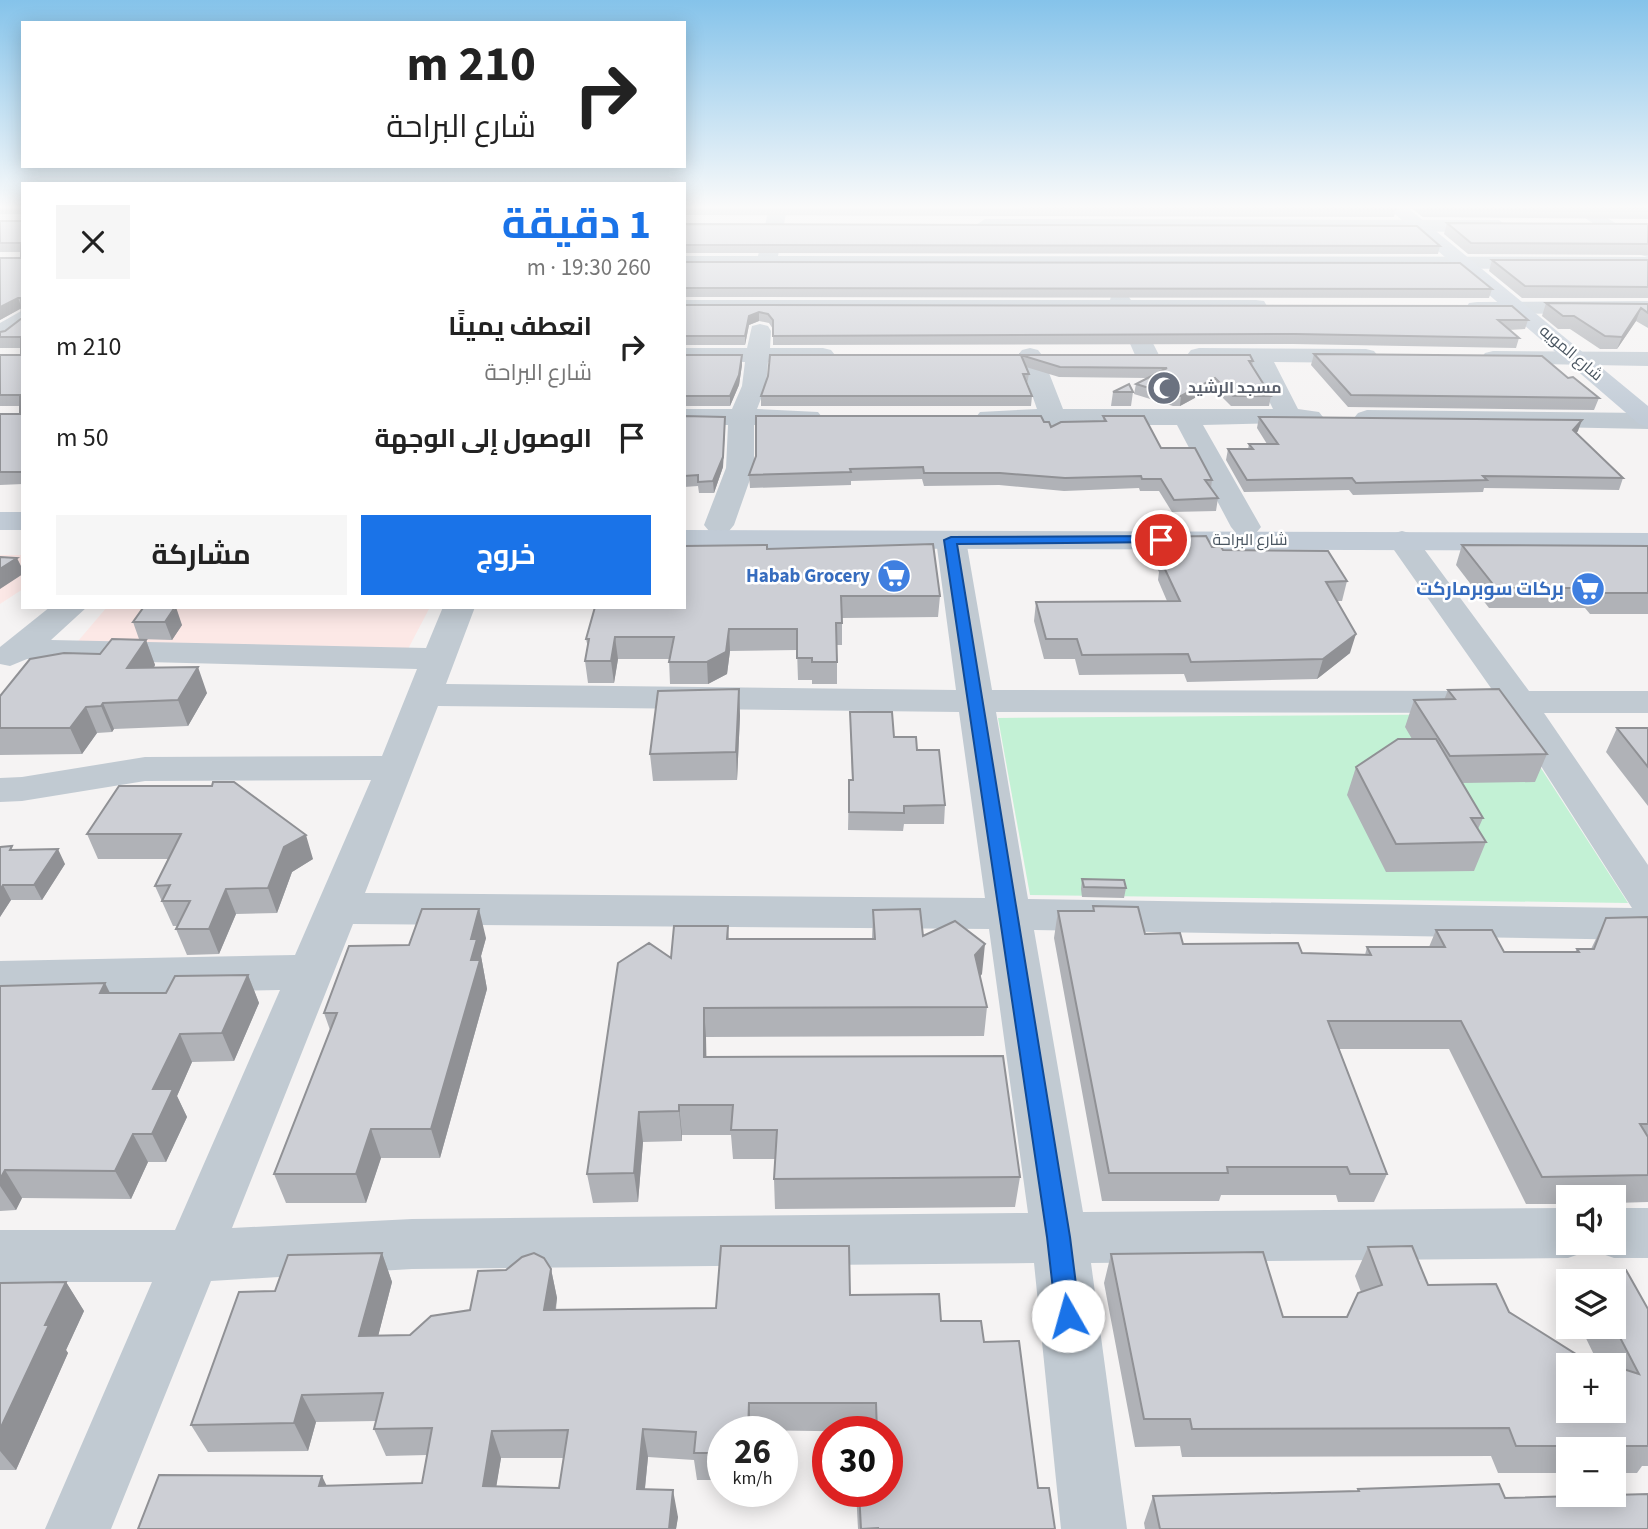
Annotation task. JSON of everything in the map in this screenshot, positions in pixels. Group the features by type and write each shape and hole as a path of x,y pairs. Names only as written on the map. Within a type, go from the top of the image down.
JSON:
{"street":[{"path":"719,526 740,468 741,417 754,386 764,279"},
{"path":"1109,279 1147,355"},
{"name":"شارع المويه","path":"1483,279 1648,420"},
{"path":"0,306 21,306"},
{"path":"686,306 1277,306"},
{"path":"1458,307 1648,307"},
{"path":"0,334 21,318"},
{"path":"686,355 840,355"},
{"path":"1003,355 1056,355"},
{"path":"1030,355 1053,417"},
{"path":"1121,355 1394,357"},
{"path":"1258,355 1289,417"},
{"path":"1476,358 1648,359"},
{"path":"686,417 836,417"},
{"path":"958,417 1648,420"},
{"path":"1186,418 1246,527"},
{"path":"0,521 21,521"},
{"name":"شارع البراحة","path":"686,525 1648,527"},
{"path":"0,536 21,536"},
{"name":"شارع البراحة","path":"686,539 1648,542"},
{"path":"951,540 1059,1237 1094,1529"},
{"path":"1402,540 1520,704 1648,898"},
{"path":"9,656 68,609"},
{"path":"78,1529 396,768 458,609"},
{"path":"9,656 977,701 1520,704 1648,702"},
{"path":"0,790 167,768 396,768"},
{"path":"336,908 1009,914 1648,924"},
{"path":"0,978 309,972"},
{"path":"0,1256 192,1255 412,1244 1556,1233"},
{"path":"1626,1233 1648,1233"}],"shaded area":[{"path":"0,555 21,555 21,590 0,604"},
{"path":"105,609 429,609 407,651 73,647"}],"green space":[{"path":"1506,714 1628,903 1030,895 998,718"}],"building":[{"path":"0,279 21,279 21,298 0,307"},
{"path":"686,279 1480,279 1492,289 686,288"},
{"path":"1517,279 1648,279 1648,287 1525,286"},
{"path":"1546,303 1648,304 1648,313 1641,308 1622,337 1605,336 1574,316 1563,316"},
{"path":"686,305 1512,306 1528,320 1498,320 1519,338 1295,334 773,336 773,320 768,314 759,312 749,316 745,336 686,336"},
{"path":"21,319 21,337 0,337 0,332"},
{"path":"1314,354 1542,356 1568,378 1573,377 1599,398 1351,395"},
{"path":"0,355 21,355 21,472 0,472 0,414 20,414 20,395 0,395"},
{"path":"686,355 742,355 739,375 730,396 686,396"},
{"path":"770,355 1021,355 1029,374 1023,374 1032,396 761,396 768,376"},
{"path":"1021,355 1250,355 1253,361 1249,361 1271,396 1233,396 1215,378 1181,396 1175,396 1136,384 1167,368 1060,367"},
{"path":"1129,384 1133,392 1113,392"},
{"path":"686,416 725,417 723,457 713,481 698,482 698,475 686,476"},
{"path":"756,416 1041,416 1051,427 1061,422 1106,421 1103,416 1144,416 1161,448 1195,448 1212,480 1205,480 1218,498 1174,500 1161,479 1142,479 1141,476 1065,478 1000,473 924,473 923,467 749,475 756,456"},
{"path":"1259,417 1582,420 1573,430 1623,478 1483,476 1487,480 1356,483 1352,478 1247,480 1228,449 1253,449 1249,444 1278,444"},
{"path":"1206,536 1212,547 1221,547 1223,550 1328,551 1347,581 1326,582 1356,634 1323,659 1191,662 1188,654 1082,655 1077,639 1046,639 1036,602 1180,601 1161,561 1166,561 1154,537"},
{"path":"933,544 940,596 841,596 842,623 836,623 837,662 812,662 812,658 797,658 797,629 729,629 726,652 707,662 669,662 674,637 615,637 611,661 585,661 589,639 586,639 594,609 686,609 686,546 767,545 767,549"},
{"path":"1462,545 1648,546 1648,593 1598,593 1593,588 1496,588"},
{"path":"0,557 17,558 0,569"},
{"path":"142,609 174,609 165,622 133,622"},
{"path":"112,639 146,640 127,668 198,667 178,700 103,703 101,706 86,707 70,728 0,728 0,696 30,659 64,653 100,654"},
{"path":"739,689 736,752 650,754 658,691"},
{"path":"1499,689 1547,754 1450,756 1414,700 1455,699 1448,690"},
{"path":"850,712 892,712 894,737 916,737 917,750 939,750 945,805 904,806 904,813 849,812 849,780 853,780"},
{"path":"1617,728 1648,728 1648,767"},
{"path":"1398,739 1436,739 1483,818 1471,818 1486,842 1396,844 1356,767"},
{"path":"213,782 234,782 306,835 284,847 268,888 226,889 209,929 176,929 190,901 162,901 170,885 155,886 181,834 87,834 119,786 212,786"},
{"path":"12,846 10,850 58,849 34,885 3,885 0,890 0,847"},
{"path":"1082,879 1124,880 1126,888 1084,887"},
{"path":"1093,906 1138,907 1145,934 1180,933 1183,944 1298,943 1302,953 1371,955 1367,947 1445,947 1436,930 1492,930 1504,952 1579,952 1577,949 1594,949 1606,918 1648,917 1648,1124 1640,1124 1648,1137 1648,1175 1542,1177 1461,1021 1328,1021 1387,1174 1350,1174 1347,1167 1227,1167 1228,1173 1109,1173 1058,911 1094,911"},
{"path":"422,909 479,909 471,939 477,939 471,960 480,960 431,1129 371,1129 356,1174 274,1174 337,1013 324,1013 349,946 409,945"},
{"path":"920,909 923,936 955,921 985,944 975,955 987,1007 704,1008 704,1057 1003,1056 1020,1177 774,1179 777,1130 731,1130 733,1105 679,1105 679,1111 639,1112 634,1173 587,1174 618,963 649,943 671,958 674,926 728,926 727,939 875,939 873,910"},
{"path":"248,975 222,1033 180,1034 153,1089 173,1089 152,1134 133,1134 115,1171 5,1170 0,1179 0,986 105,983 100,993 166,993 175,976"},
{"path":"721,1246 849,1246 850,1295 939,1294 941,1321 981,1321 984,1342 1019,1341 1038,1488 1049,1488 1055,1529 861,1529 860,1507 903,1507 903,1416 876,1416 876,1403 749,1403 749,1416 707,1416 707,1453 694,1453 696,1432 643,1429 637,1489 673,1490 669,1529 138,1529 159,1475 322,1476 319,1486 422,1483 432,1428 374,1429 383,1393 302,1395 294,1423 191,1425 239,1292 275,1291 288,1255 382,1253 359,1336 410,1335 431,1316 470,1310 478,1271 506,1270 522,1257 534,1253 544,1258 551,1269 544,1310 716,1308","holes":["568,1430 559,1488 483,1486 492,1431"]},
{"path":"1412,1246 1428,1285 1496,1284 1509,1312 1574,1353 1556,1353 1556,1423 1626,1423 1626,1370 1639,1374 1621,1339 1626,1339 1626,1270 1648,1309 1648,1446 1626,1446 1626,1437 1556,1437 1556,1446 1516,1446 1509,1428 1192,1429 1190,1419 1144,1419 1111,1254 1263,1252 1283,1317 1347,1317 1358,1293 1382,1285 1368,1247"},
{"path":"66,1282 45,1325 49,1325 0,1429 0,1283"},
{"path":"1499,1484 1505,1498 1556,1497 1556,1507 1626,1507 1626,1495 1648,1494 1648,1529 1160,1529 1153,1496 1359,1491 1358,1489"}],"place":[{"name":"مسجد الرشيد","path":"1164,388"},
{"name":"Habab Grocery","path":"894,576"},
{"name":"بركات سوبرماركت","path":"1588,589"}],"route":[{"path":"1068,1316 1059,1237 951,540 1161,540"}]}
